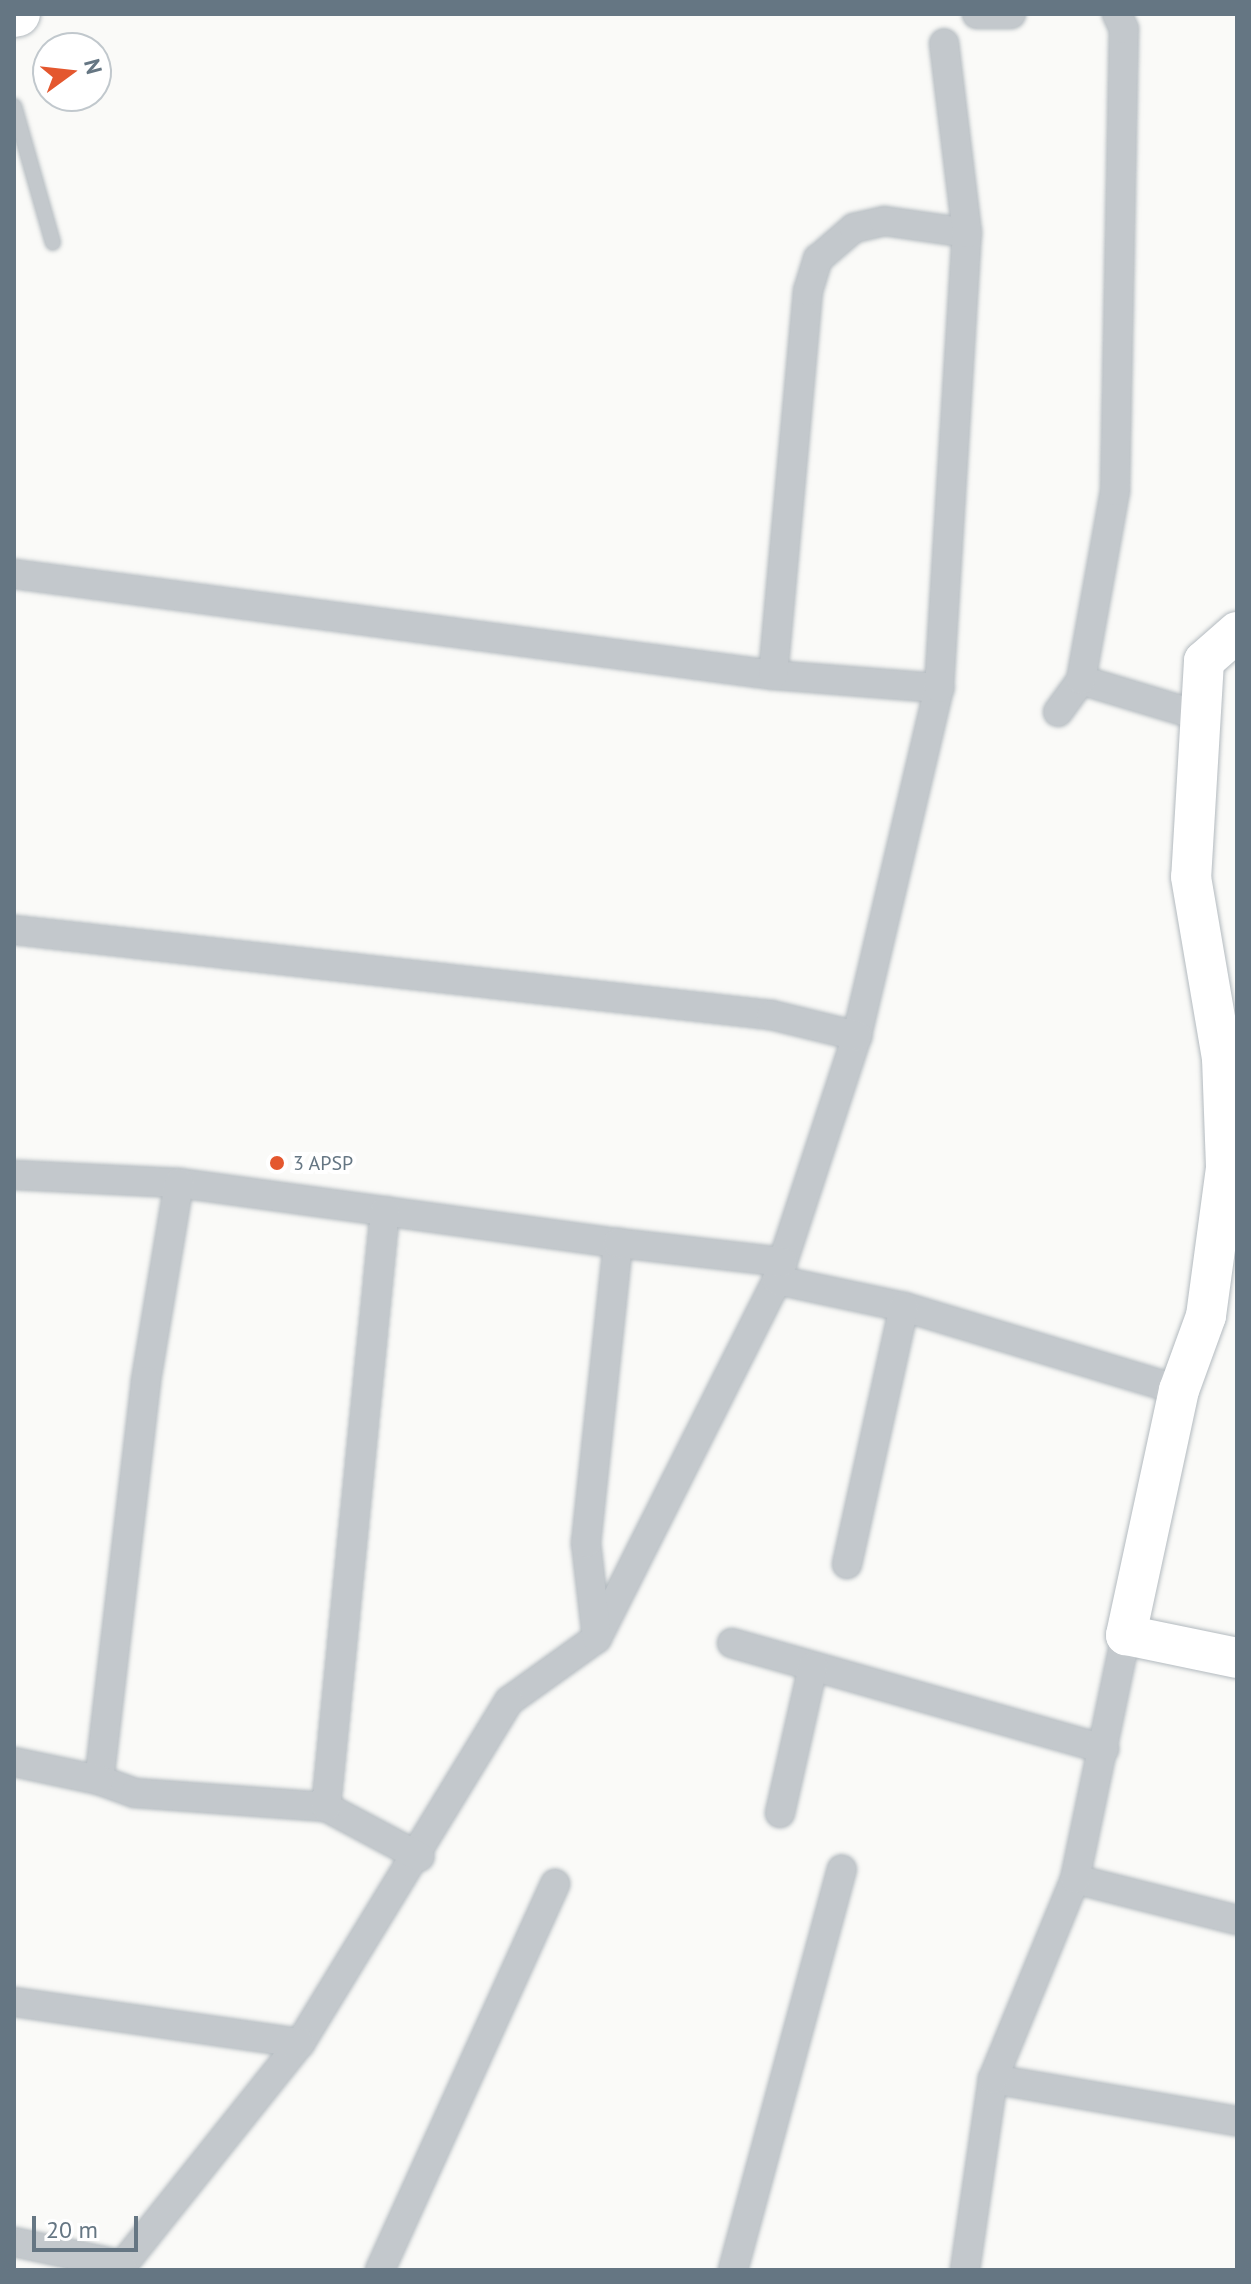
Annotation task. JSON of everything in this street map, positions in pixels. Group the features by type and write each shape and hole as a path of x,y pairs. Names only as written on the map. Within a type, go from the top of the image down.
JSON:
{"main road":[{"path":"1237,632 1204,661 1197,715 1191,877 1222,1058 1226,1168 1206,1316 1179,1390 1126,1635 1237,1658"}],"street":[{"path":"977,14 1011,14"},
{"path":"1058,712 1081,680 1115,491 1124,29 1117,14"},
{"path":"14,2242 120,2268 300,2043 420,1857 509,1701 597,1638 780,1271 857,1036 939,688 967,233 944,43"},
{"path":"773,675 808,291 818,259 854,228 884,221 967,233"},
{"path":"14,574 773,675 939,688"},
{"path":"1081,680 1197,715"},
{"path":"14,930 771,1015 857,1036"},
{"path":"14,1175 179,1183 618,1243 780,1271 1179,1390"},
{"path":"99,1780 146,1381 179,1183"},
{"path":"326,1807 385,1211"},
{"path":"597,1638 586,1543 618,1243"},
{"path":"847,1564 904,1307"},
{"path":"965,2270 993,2079 1075,1879 1126,1635"},
{"path":"732,1643 1104,1749"},
{"path":"780,1813 813,1667"},
{"path":"14,1762 99,1780 135,1793 326,1807 420,1857"},
{"path":"733,2270 842,1870"},
{"path":"1075,1879 1237,1920"},
{"path":"380,2270 555,1884"},
{"path":"14,2002 300,2043"},
{"path":"993,2079 1237,2121"}],"lane":[{"path":"14,106 53,243"}],"place":[{"name":"3 APSP","path":"277,1163"}]}
